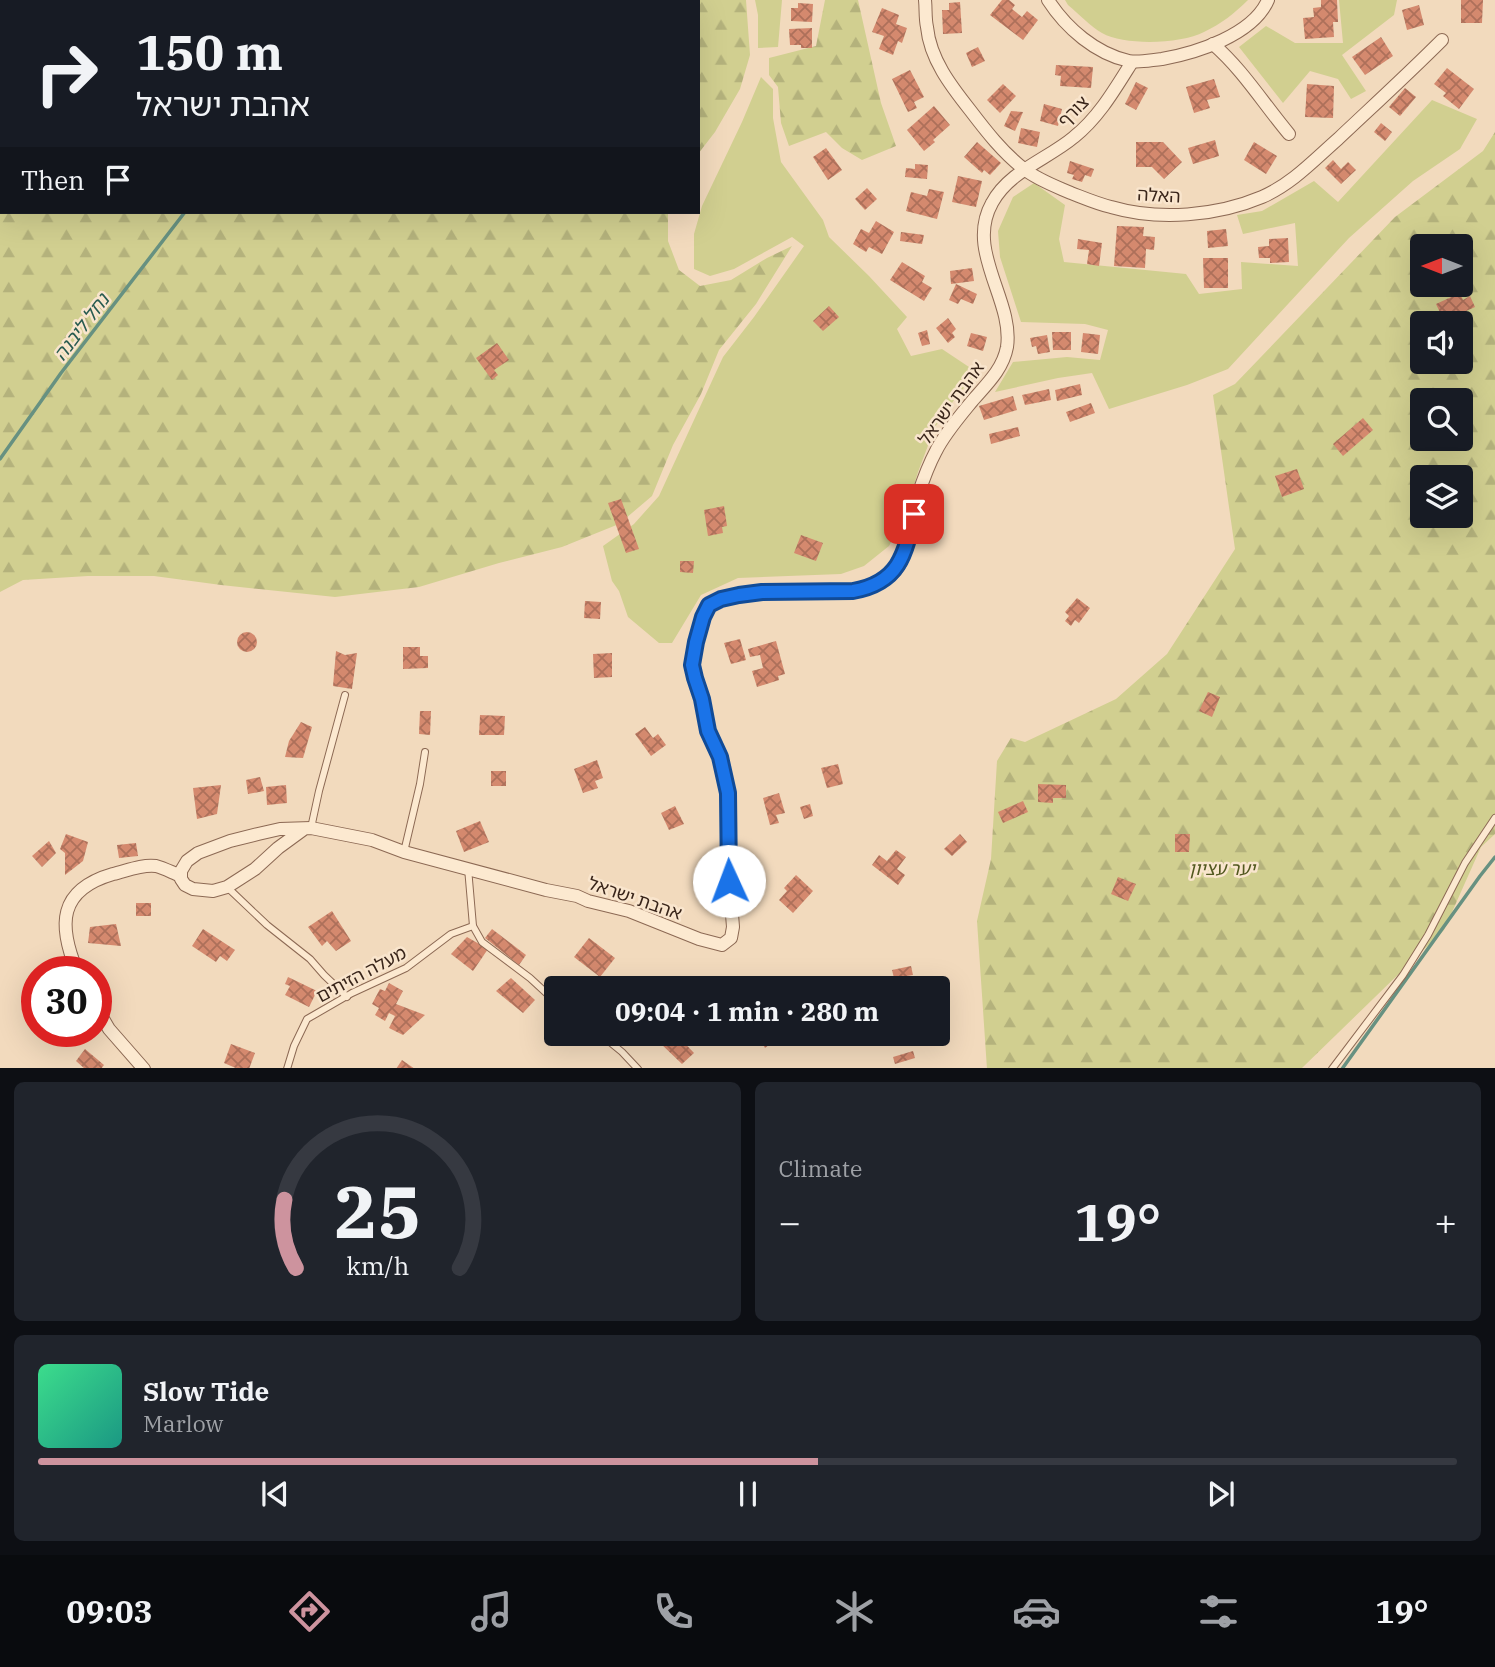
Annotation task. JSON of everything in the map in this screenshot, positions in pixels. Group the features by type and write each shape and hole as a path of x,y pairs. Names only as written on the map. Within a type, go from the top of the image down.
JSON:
{"street":[{"name":"האלה","path":"925,0 932,50 948,82 995,141 1024,169 1051,185 1112,208 1142,213 1172,215 1233,207 1263,197 1285,185 1398,84 1442,40"},
{"path":"1048,0 1057,14 1080,37 1116,57 1132,62 1199,50 1230,37 1251,22 1268,0"},
{"path":"1213,44 1252,85 1289,134"},
{"name":"צורף","path":"1024,169 1073,138 1089,124 1132,62"},
{"name":"אהבת ישראל","path":"181,876 187,861 198,853 280,829 308,828 372,840 404,852 577,896 629,911 699,939 722,945 730,937 733,927 728,864 728,793 720,757 708,731 692,665 703,617 709,605 721,599 762,592 866,589 895,570 904,555 925,472 938,448 1002,363 1007,345 1007,329 986,259 985,225 991,204 1002,188 1024,169"},
{"path":"71,956 65,935 66,916 71,902 85,886 100,878 138,867 154,866 181,876 185,885 193,889 213,891 227,887 255,869 278,848 308,828"},
{"path":"112,1032 143,1068"}],"lane":[{"path":"308,828 345,695"},
{"path":"404,852 421,784 425,752"},
{"path":"1333,1068 1404,975 1465,863 1495,818"},
{"path":"468,868 473,926 482,942 544,991"},
{"path":"227,887 267,925 310,959 347,997"},
{"name":"מעלה הזיתים","path":"287,1068 307,1019 405,968 450,934 473,926"},
{"path":"615,1046 637,1068"}],"green space":[{"path":"700,0 746,0 750,55 740,89 715,132 700,151"},
{"path":"755,0 782,0 778,47 758,48"},
{"path":"825,0 858,0 881,103 896,146 862,160 842,148 826,132 789,146 781,123 778,87 769,75 769,58 816,46"},
{"path":"1065,0 1248,0 1227,18 1194,36 1168,41 1138,42 1102,33"},
{"path":"1339,0 1397,0 1394,15 1342,55 1366,91 1351,99 1338,79 1310,71 1283,103 1239,47 1266,26 1295,43 1343,43"},
{"path":"761,77 773,89 773,118 781,162 823,220 829,237 907,317 897,329 911,356 942,349 978,373 959,393 935,427 904,518 889,546 864,566 841,574 738,578 701,595 672,643 659,643 628,617 619,591 612,581 603,546 634,524 659,496 723,357 804,246 792,237 734,269 710,276 694,269 694,234 702,206"},
{"path":"1432,100 1477,119 1460,149 1413,181 1349,238 1228,369 1187,385 1109,409 1092,373 995,392 1013,362 1067,357 1100,360 1108,330 1085,324 1021,322 1000,257 998,231 1013,197 1034,183 1065,205 1059,239 1064,262 1186,274 1199,294 1242,289 1241,262 1298,266 1295,223 1243,234 1237,215 1262,211 1314,181 1338,202"},
{"name":"יער עציון","path":"1495,132 1495,834 1481,847 1444,930 1302,1068 987,1068 977,921 991,859 997,761 1011,738 1025,742 1116,699 1167,654 1235,549 1213,395 1235,384 1395,217 1483,151"},
{"path":"0,214 668,214 668,241 679,270 700,286 731,280 792,246 756,304 719,350 701,394 673,445 652,496 619,524 562,547 419,587 335,597 154,576 23,580 0,592"}],"building":[{"path":"1002,0 1009,0 1015,5 1012,9 1022,17 1027,11 1038,20 1023,40 990,15"},
{"path":"1321,0 1337,0 1338,22 1333,22 1334,37 1305,39 1303,18 1314,17 1313,8 1321,7"},
{"path":"1461,0 1483,0 1482,23 1461,23"},
{"path":"960,2 962,33 943,34 942,10 949,10 949,3"},
{"path":"798,3 813,4 812,22 791,21 791,8 798,8"},
{"path":"1419,5 1424,25 1407,30 1402,10"},
{"path":"882,8 899,15 896,24 907,28 902,43 898,41 893,55 879,49 884,36 872,32"},
{"path":"812,28 812,48 790,45 789,29"},
{"path":"1381,37 1393,56 1365,75 1352,57"},
{"path":"978,47 985,61 972,67 966,53"},
{"path":"1056,65 1093,67 1091,88 1060,86 1061,76 1055,75"},
{"path":"1447,68 1474,89 1459,109 1443,96 1446,93 1434,84"},
{"path":"910,70 924,97 914,102 917,108 908,112 892,79"},
{"path":"1214,79 1220,97 1207,100 1210,108 1194,113 1186,87"},
{"path":"1136,82 1148,88 1136,110 1125,104"},
{"path":"1003,84 1016,96 1000,113 987,100"},
{"path":"1307,84 1334,86 1333,118 1305,117"},
{"path":"1405,88 1416,97 1400,116 1389,107"},
{"path":"1044,104 1062,109 1058,126 1040,121"},
{"path":"934,106 950,125 924,151 907,130"},
{"path":"1011,111 1023,112 1015,131 1004,126"},
{"path":"1381,123 1392,132 1385,141 1374,132"},
{"path":"1021,128 1040,132 1037,147 1018,143"},
{"path":"1215,140 1219,156 1193,164 1188,148"},
{"path":"977,142 1001,163 990,175 984,170 982,173 964,157"},
{"path":"1136,142 1163,142 1182,162 1164,179 1152,167 1136,167"},
{"path":"1254,142 1277,156 1266,174 1244,160"},
{"path":"826,148 842,170 828,180 813,157"},
{"path":"1333,160 1341,169 1348,162 1356,170 1341,184 1325,168"},
{"path":"1070,161 1094,169 1091,177 1085,175 1082,182 1072,179 1074,175 1067,173"},
{"path":"915,164 928,165 927,179 905,177 906,168 915,169"},
{"path":"958,176 982,181 976,207 952,202"},
{"path":"867,188 877,199 865,210 855,199"},
{"path":"929,189 944,192 937,219 906,211 911,192 927,196"},
{"path":"876,221 894,232 882,254 869,247 866,252 853,244 861,229 869,233"},
{"path":"1117,226 1144,227 1143,236 1155,237 1154,250 1146,249 1145,268 1114,266"},
{"path":"1226,229 1228,246 1208,248 1207,231"},
{"path":"901,232 924,235 922,244 900,241"},
{"path":"1288,238 1289,262 1270,263 1270,258 1259,258 1258,247 1269,246 1269,239"},
{"path":"1078,239 1102,243 1099,266 1087,264 1089,250 1077,249"},
{"path":"1203,258 1228,258 1228,288 1204,288"},
{"path":"902,262 925,276 922,282 932,288 924,301 890,280"},
{"path":"972,268 974,281 951,284 950,271"},
{"path":"956,284 977,294 973,304 961,299 958,304 949,300"},
{"path":"1449,298 1471,298 1475,307 1466,311 1439,311 1436,304"},
{"path":"829,306 839,317 823,331 813,321"},
{"path":"948,318 956,329 952,333 955,337 948,343 936,328"},
{"path":"927,330 930,344 922,346 918,333"},
{"path":"1052,332 1071,332 1071,350 1053,350"},
{"path":"971,333 987,337 983,351 967,346"},
{"path":"1083,333 1100,335 1098,354 1081,352"},
{"path":"1047,335 1050,352 1038,354 1036,346 1032,347 1030,338"},
{"path":"497,343 509,360 494,370 498,375 492,380 476,358"},
{"path":"1080,384 1082,395 1057,401 1055,390"},
{"path":"1049,389 1051,400 1025,405 1022,395"},
{"path":"1013,396 1017,410 984,420 979,406"},
{"path":"1091,403 1095,413 1070,422 1066,412"},
{"path":"1363,418 1373,430 1343,456 1333,444"},
{"path":"1018,427 1020,436 991,444 989,434"},
{"path":"1297,469 1304,489 1282,497 1275,476"},
{"path":"621,499 639,549 626,553 608,503"},
{"path":"724,506 727,526 722,527 723,533 708,536 704,510"},
{"path":"801,535 823,543 816,561 794,553"},
{"path":"680,561 694,561 693,573 680,572"},
{"path":"1077,598 1090,608 1079,623 1075,620 1071,626 1065,621 1069,616 1065,612"},
{"path":"585,601 601,602 600,619 584,618"},
{"path":"247,632 254,635 257,642 254,649 247,652 240,649 237,642 240,635"},
{"path":"740,639 746,660 731,664 724,643"},
{"path":"776,641 785,674 778,676 779,680 757,687 752,671 763,668 760,655 750,657 748,649"},
{"path":"403,647 420,647 420,656 428,656 428,668 403,669"},
{"path":"336,651 345,655 357,653 352,689 333,686"},
{"path":"612,653 612,677 594,678 593,654"},
{"path":"1208,692 1220,697 1212,717 1199,711"},
{"path":"420,711 431,711 430,735 419,734"},
{"path":"480,715 505,716 504,735 479,735"},
{"path":"301,722 312,727 303,758 285,757 289,741"},
{"path":"645,727 653,738 658,734 666,745 651,756 635,734"},
{"path":"597,760 603,778 595,781 598,788 583,793 574,769"},
{"path":"838,764 843,784 827,788 821,768"},
{"path":"491,771 506,771 506,786 491,786"},
{"path":"260,777 264,791 248,794 246,780"},
{"path":"1038,784 1066,785 1066,798 1053,798 1053,803 1038,802"},
{"path":"221,785 217,814 197,819 193,788"},
{"path":"286,785 287,803 267,805 266,787"},
{"path":"779,793 785,813 776,815 779,823 770,825 763,798"},
{"path":"1023,801 1028,812 1003,823 998,812"},
{"path":"810,804 813,816 804,819 800,807"},
{"path":"675,806 684,824 669,830 661,813"},
{"path":"480,821 489,842 464,852 456,831"},
{"path":"66,834 88,842 83,861 65,875 65,853 60,849"},
{"path":"960,834 967,842 952,856 944,849"},
{"path":"1175,834 1190,834 1189,852 1175,852"},
{"path":"49,841 56,853 42,867 32,856"},
{"path":"136,843 138,856 119,858 117,845"},
{"path":"896,850 906,857 897,869 905,875 898,885 872,865 879,855 887,861"},
{"path":"796,875 813,891 793,913 779,900 787,891 784,888"},
{"path":"1118,877 1136,884 1128,901 1111,894"},
{"path":"136,903 151,903 151,916 136,916"},
{"path":"332,911 351,941 336,951 327,941 322,946 308,927"},
{"path":"116,924 121,946 88,943 90,927"},
{"path":"203,929 235,950 227,961 220,956 216,962 192,946"},
{"path":"492,929 526,955 519,965 485,938"},
{"path":"467,937 488,949 473,971 451,954"},
{"path":"589,938 615,958 599,976 574,957"},
{"path":"911,966 913,975 894,976 892,970"},
{"path":"288,977 317,991 309,1007 285,995 290,986 285,984"},
{"path":"511,978 535,1000 523,1013 496,991"},
{"path":"389,983 403,991 396,1004 425,1015 403,1035 389,1028 395,1016 389,1013 385,1021 375,1015 379,1008 372,1004 380,989 385,991"},
{"path":"231,1044 255,1053 249,1068 236,1068 224,1063"},
{"path":"663,1046 687,1046 694,1053 682,1064"},
{"path":"85,1049 104,1065 102,1068 84,1068 76,1061"},
{"path":"913,1051 915,1058 895,1064 893,1057"},
{"path":"402,1060 414,1068 397,1068"}],"waterway":[{"name":"נחל ליבנה","path":"0,459 61,373 183,214"},
{"path":"1343,1068 1495,857"}],"route":[{"path":"729,881 728,793 720,757 708,731 692,665 703,617 709,605 721,599 762,592 866,589 895,570 904,555 914,514"}]}
